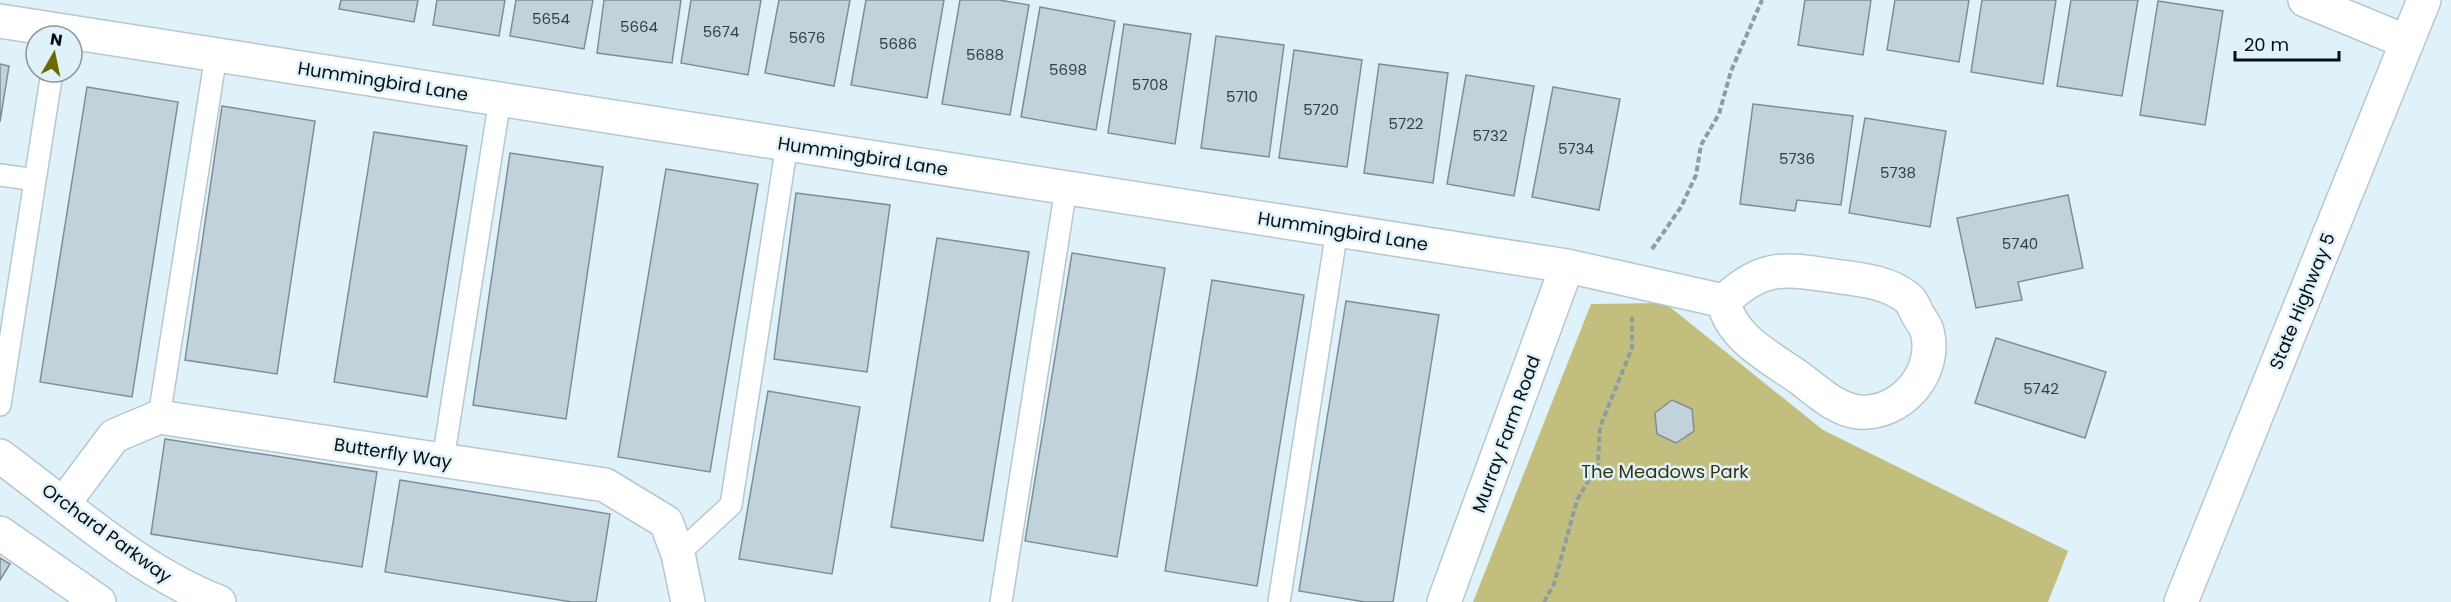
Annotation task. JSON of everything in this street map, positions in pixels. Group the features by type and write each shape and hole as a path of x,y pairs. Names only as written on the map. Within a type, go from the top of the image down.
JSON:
{"street":[{"path":"2305,0 2407,42"},
{"name":"State Highway 5","path":"2181,602 2424,0"},
{"name":"Hummingbird Lane","path":"0,21 24,26"},
{"name":"Hummingbird Lane","path":"84,37 216,55 1567,266 1724,301"},
{"name":"Murray Farm Road","path":"1444,602 1567,266"},
{"path":"1790,269 1880,283 1909,300 1927,330 1929,355 1918,383 1900,401 1879,410 1858,412 1832,403 1738,332 1725,313 1724,301 1741,285 1766,273 1790,269"},
{"path":"64,503 114,436 159,417"},
{"name":"Butterfly Way","path":"159,417 605,485 666,522 678,554 688,602"},
{"name":"Orchard Parkway","path":"0,456 64,503 92,527 187,590 219,602"},
{"path":"0,533 99,602"}],"lane":[{"path":"159,417 216,55"},
{"path":"0,405 50,84"},
{"path":"443,460 500,99"},
{"path":"678,554 731,505 787,144"},
{"path":"0,175 35,180"},
{"path":"1001,602 1066,188"},
{"path":"1279,602 1337,230"}],"green space":[{"name":"The Meadows Park","path":"1665,303 1823,430 2068,551 2048,602 1473,602 1591,304"}],"building":[{"path":"341,0 418,0 414,22 339,9"},
{"path":"437,0 505,0 499,36 433,25"},
{"path":"516,0 593,0 584,49 510,36"},
{"path":"604,0 681,0 672,63 597,53"},
{"path":"691,0 761,0 748,75 681,63"},
{"path":"779,0 850,0 834,86 765,73"},
{"path":"866,0 944,0 927,98 851,85"},
{"path":"960,0 999,0 1029,5 1010,115 942,104"},
{"path":"1805,0 1871,0 1863,55 1798,45"},
{"path":"1895,0 1969,0 1959,62 1887,50"},
{"path":"1982,0 2056,0 2043,84 1971,72"},
{"path":"2071,0 2138,0 2122,96 2057,86"},
{"path":"2158,1 2223,11 2205,125 2140,115"},
{"path":"1040,7 1115,21 1096,130 1021,117"},
{"path":"1124,24 1191,34 1175,144 1108,133"},
{"path":"1216,36 1284,45 1269,157 1201,148"},
{"path":"1294,50 1362,60 1347,167 1279,158"},
{"path":"0,64 9,66 0,122"},
{"path":"1379,64 1448,73 1433,183 1364,173"},
{"path":"1466,75 1534,86 1514,196 1447,184"},
{"path":"87,87 178,102 132,397 40,382"},
{"path":"1553,87 1620,99 1599,210 1532,197"},
{"path":"1753,104 1853,116 1841,205 1797,200 1795,211 1740,204"},
{"path":"222,106 315,121 277,374 185,360"},
{"path":"1865,118 1946,131 1930,227 1849,213"},
{"path":"374,132 467,146 427,397 334,382"},
{"path":"510,153 603,167 566,419 473,405"},
{"path":"666,169 758,184 710,472 618,457"},
{"path":"796,193 890,205 867,372 774,359"},
{"path":"2068,195 2083,268 2018,282 2022,300 1976,308 1957,218"},
{"path":"937,238 1029,252 983,541 891,527"},
{"path":"1072,253 1165,268 1117,557 1025,541"},
{"path":"1212,280 1304,295 1257,586 1165,571"},
{"path":"1346,301 1439,315 1393,602 1365,602 1299,591"},
{"path":"1996,338 2106,372 2085,438 1975,403"},
{"path":"768,391 860,407 832,574 739,559"},
{"path":"1672,400 1692,409 1694,431 1676,443 1657,434 1655,413"},
{"path":"165,439 377,472 362,567 151,534"},
{"path":"400,480 610,514 596,602 572,602 385,572"},
{"path":"0,558 10,564 0,580"}]}
